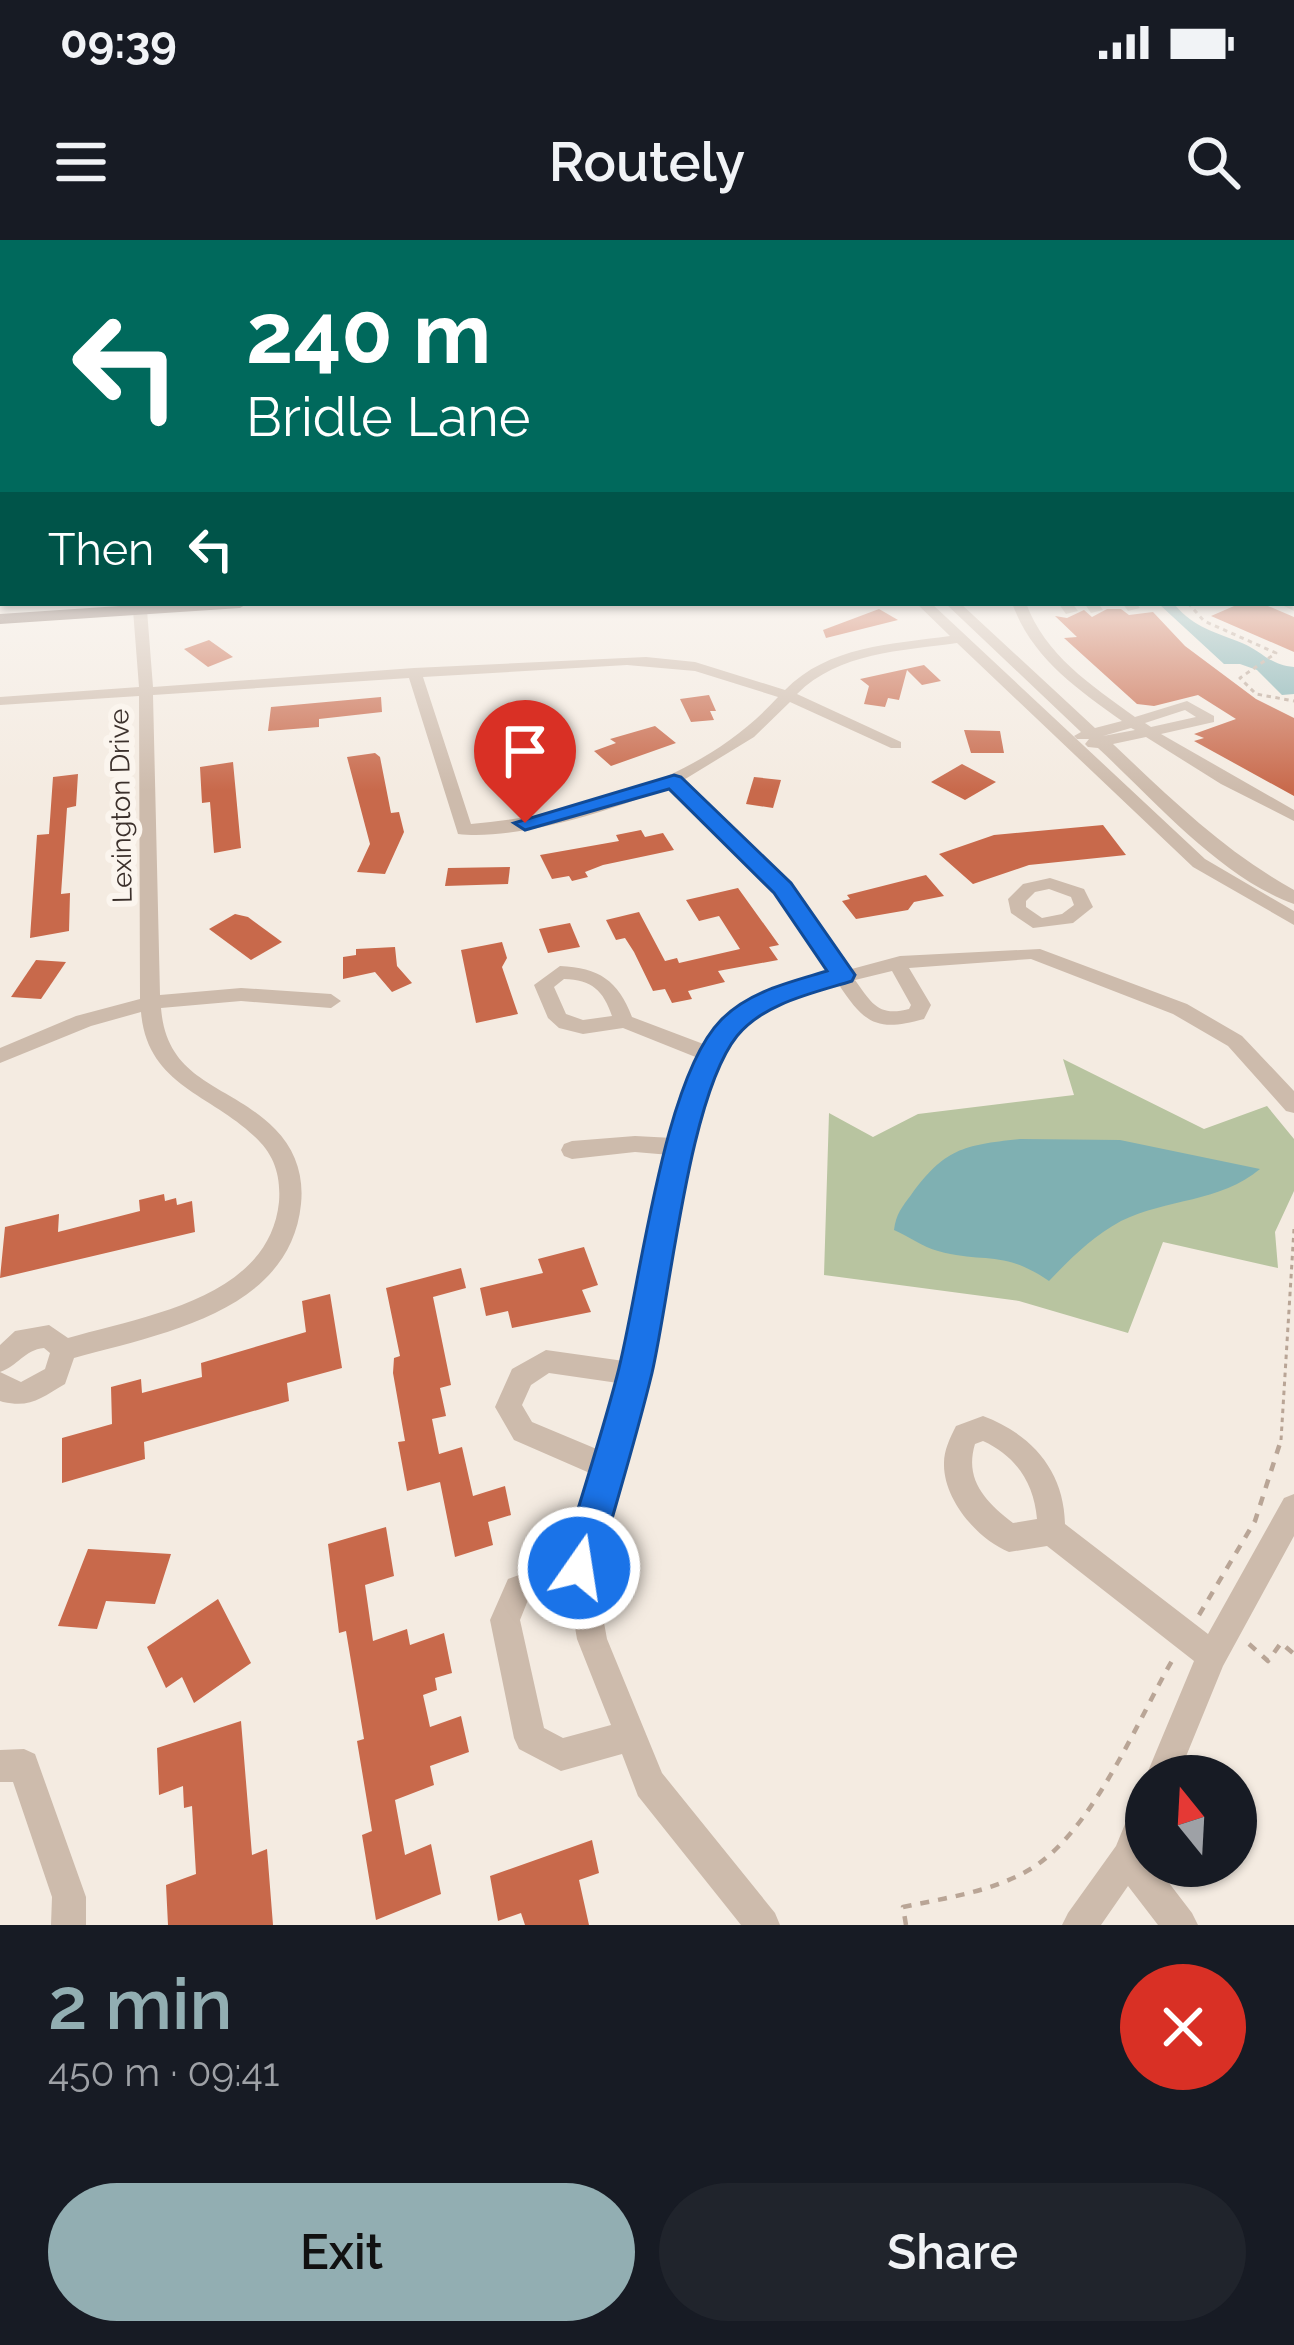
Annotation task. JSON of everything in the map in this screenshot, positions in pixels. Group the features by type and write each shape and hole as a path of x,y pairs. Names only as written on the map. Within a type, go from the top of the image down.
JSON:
{"street":[{"name":"Lexington Drive","path":"64,1350 205,1306 246,1284 284,1244 293,1190 279,1148 177,1069 156,1044 149,1001 142,634"},
{"path":"955,634 1221,852 1294,898"},
{"path":"982,634 1199,863 1251,898 1294,919"},
{"path":"1037,634 1058,660 1134,723 1294,816"},
{"path":"414,672 464,830 550,818 674,782 754,731 788,696 829,665 960,638"},
{"path":"0,701 414,672 664,662 722,672 896,745"},
{"path":"1195,702 1209,719 1194,728 1086,740 1162,708 1195,702"},
{"path":"674,782 782,888 865,1009 890,1022 917,1014 921,1005 897,963"},
{"path":"1033,953 1039,924"},
{"path":"763,1925 650,1784 592,1639 579,1568 634,1374 692,1102 710,1055 731,1025 774,996 897,963 1033,953 1180,1009 1235,1041 1294,1105"},
{"path":"0,1055 66,1024 149,1001 231,992 331,1001"},
{"path":"624,1021 710,1055"},
{"path":"572,1150 634,1144 682,1147"},
{"path":"0,1361 24,1340 49,1336 64,1350 56,1376 23,1394 3,1390 0,1384"},
{"path":"605,1466 524,1431 508,1407 521,1378 546,1361 634,1374"},
{"path":"1171,1755 1212,1656 1294,1508"},
{"path":"1051,1531 1212,1656"},
{"path":"579,1568 518,1589 505,1620 530,1738 562,1755 628,1736"},
{"path":"12,1765 69,1897 68,1925"},
{"path":"1079,1925 1125,1862"},
{"path":"1151,1887 1180,1925"}],"path":[{"path":"1232,634 1276,653 1240,678 1248,690 1270,700 1294,701"},
{"path":"1228,1626 1268,1661 1280,1643 1294,1654"},
{"path":"903,1907 906,1925"}],"green space":[{"path":"1063,1059 1204,1129 1267,1106 1294,1139 1294,1191 1275,1232 1278,1268 1163,1242 1128,1333 1019,1301 824,1275 829,1113 873,1137 918,1114 1074,1095"}],"water":[{"path":"1191,634 1219,634 1278,664 1294,667 1294,694 1282,695 1257,670 1224,664"},
{"path":"1020,1139 1120,1140 1260,1169 1228,1188 1121,1221 1049,1281 1006,1261 932,1249 894,1230 905,1203 946,1158 970,1147"}],"building":[{"path":"1073,634 1173,634 1256,699 1294,718 1294,796 1194,741 1204,738 1194,734 1236,719 1198,695 1154,706 1137,704 1064,638 1077,637"},
{"path":"1252,634 1294,634 1294,652"},
{"path":"209,640 233,657 208,667 184,649"},
{"path":"924,665 941,681 922,685 907,670 899,700 888,698 885,707 864,704 869,686 860,679"},
{"path":"709,695 716,711 710,711 714,720 691,722 680,699"},
{"path":"381,697 382,712 319,719 319,727 268,731 271,707"},
{"path":"655,726 676,743 611,766 594,751 616,743 610,739"},
{"path":"964,730 1000,731 1004,753 971,753"},
{"path":"375,753 380,757 391,813 399,812 404,832 385,874 357,872 370,844 347,757"},
{"path":"528,754 530,759 545,757 557,784 509,785 501,765 514,763 511,757"},
{"path":"233,762 241,848 214,853 210,802 202,803 200,767"},
{"path":"962,764 996,782 965,800 931,782"},
{"path":"78,774 76,806 67,808 61,894 70,893 69,931 30,938 37,835 49,834 53,777"},
{"path":"754,777 781,780 773,808 746,804"},
{"path":"1103,825 1126,855 1029,865 973,884 939,854 994,835"},
{"path":"641,830 645,837 663,833 674,850 603,865 585,872 588,877 572,881 569,876 552,879 540,855 619,841 616,835"},
{"path":"510,867 508,884 445,886 448,868"},
{"path":"926,875 944,896 914,902 908,910 856,919 842,901 850,899 847,895"},
{"path":"738,888 779,945 769,947 778,960 718,971 725,982 688,991 692,999 672,1003 665,989 653,991 625,938 616,940 606,920 639,912 665,961 677,958 679,963 740,949 719,916 699,921 686,900"},
{"path":"235,914 248,917 282,942 251,960 209,929"},
{"path":"570,923 580,947 548,953 539,929"},
{"path":"502,942 507,958 502,967 518,1014 476,1023 461,950"},
{"path":"395,947 397,966 412,983 392,992 375,972 343,979 343,957 356,955 356,949"},
{"path":"36,960 66,962 41,999 11,997"},
{"path":"164,1194 165,1201 176,1198 177,1205 192,1201 195,1232 0,1278 5,1227 59,1214 58,1232 140,1211 139,1200"},
{"path":"584,1247 598,1285 582,1290 591,1312 512,1328 508,1311 486,1316 480,1288 543,1273 538,1259"},
{"path":"461,1268 466,1288 433,1297 451,1385 440,1388 446,1416 432,1419 439,1454 462,1447 473,1496 505,1486 511,1515 488,1522 493,1545 455,1557 440,1482 407,1491 398,1442 405,1441 393,1373 394,1358 400,1356 386,1288"},
{"path":"330,1294 342,1368 287,1383 289,1401 144,1442 145,1459 62,1483 62,1438 112,1424 111,1387 141,1379 142,1393 202,1377 201,1363 306,1332 302,1301"},
{"path":"386,1527 394,1576 365,1585 373,1641 407,1629 410,1645 444,1633 452,1673 435,1678 437,1690 423,1695 430,1727 461,1716 469,1752 430,1766 434,1785 395,1800 405,1855 431,1844 441,1894 376,1920 362,1835 372,1831 357,1741 364,1739 346,1631 339,1633 328,1544"},
{"path":"88,1549 171,1554 155,1604 106,1601 97,1629 58,1626"},
{"path":"218,1599 251,1663 194,1703 182,1677 166,1688 147,1647"},
{"path":"241,1721 252,1855 267,1849 273,1925 168,1925 166,1885 196,1874 192,1806 184,1808 183,1786 159,1795 157,1748"},
{"path":"592,1840 599,1873 579,1880 589,1925 525,1925 521,1913 498,1921 490,1876"}],"route":[{"path":"525,823 674,782 782,888 843,975 774,996 731,1025 710,1055 692,1102 634,1374 579,1568"}]}
